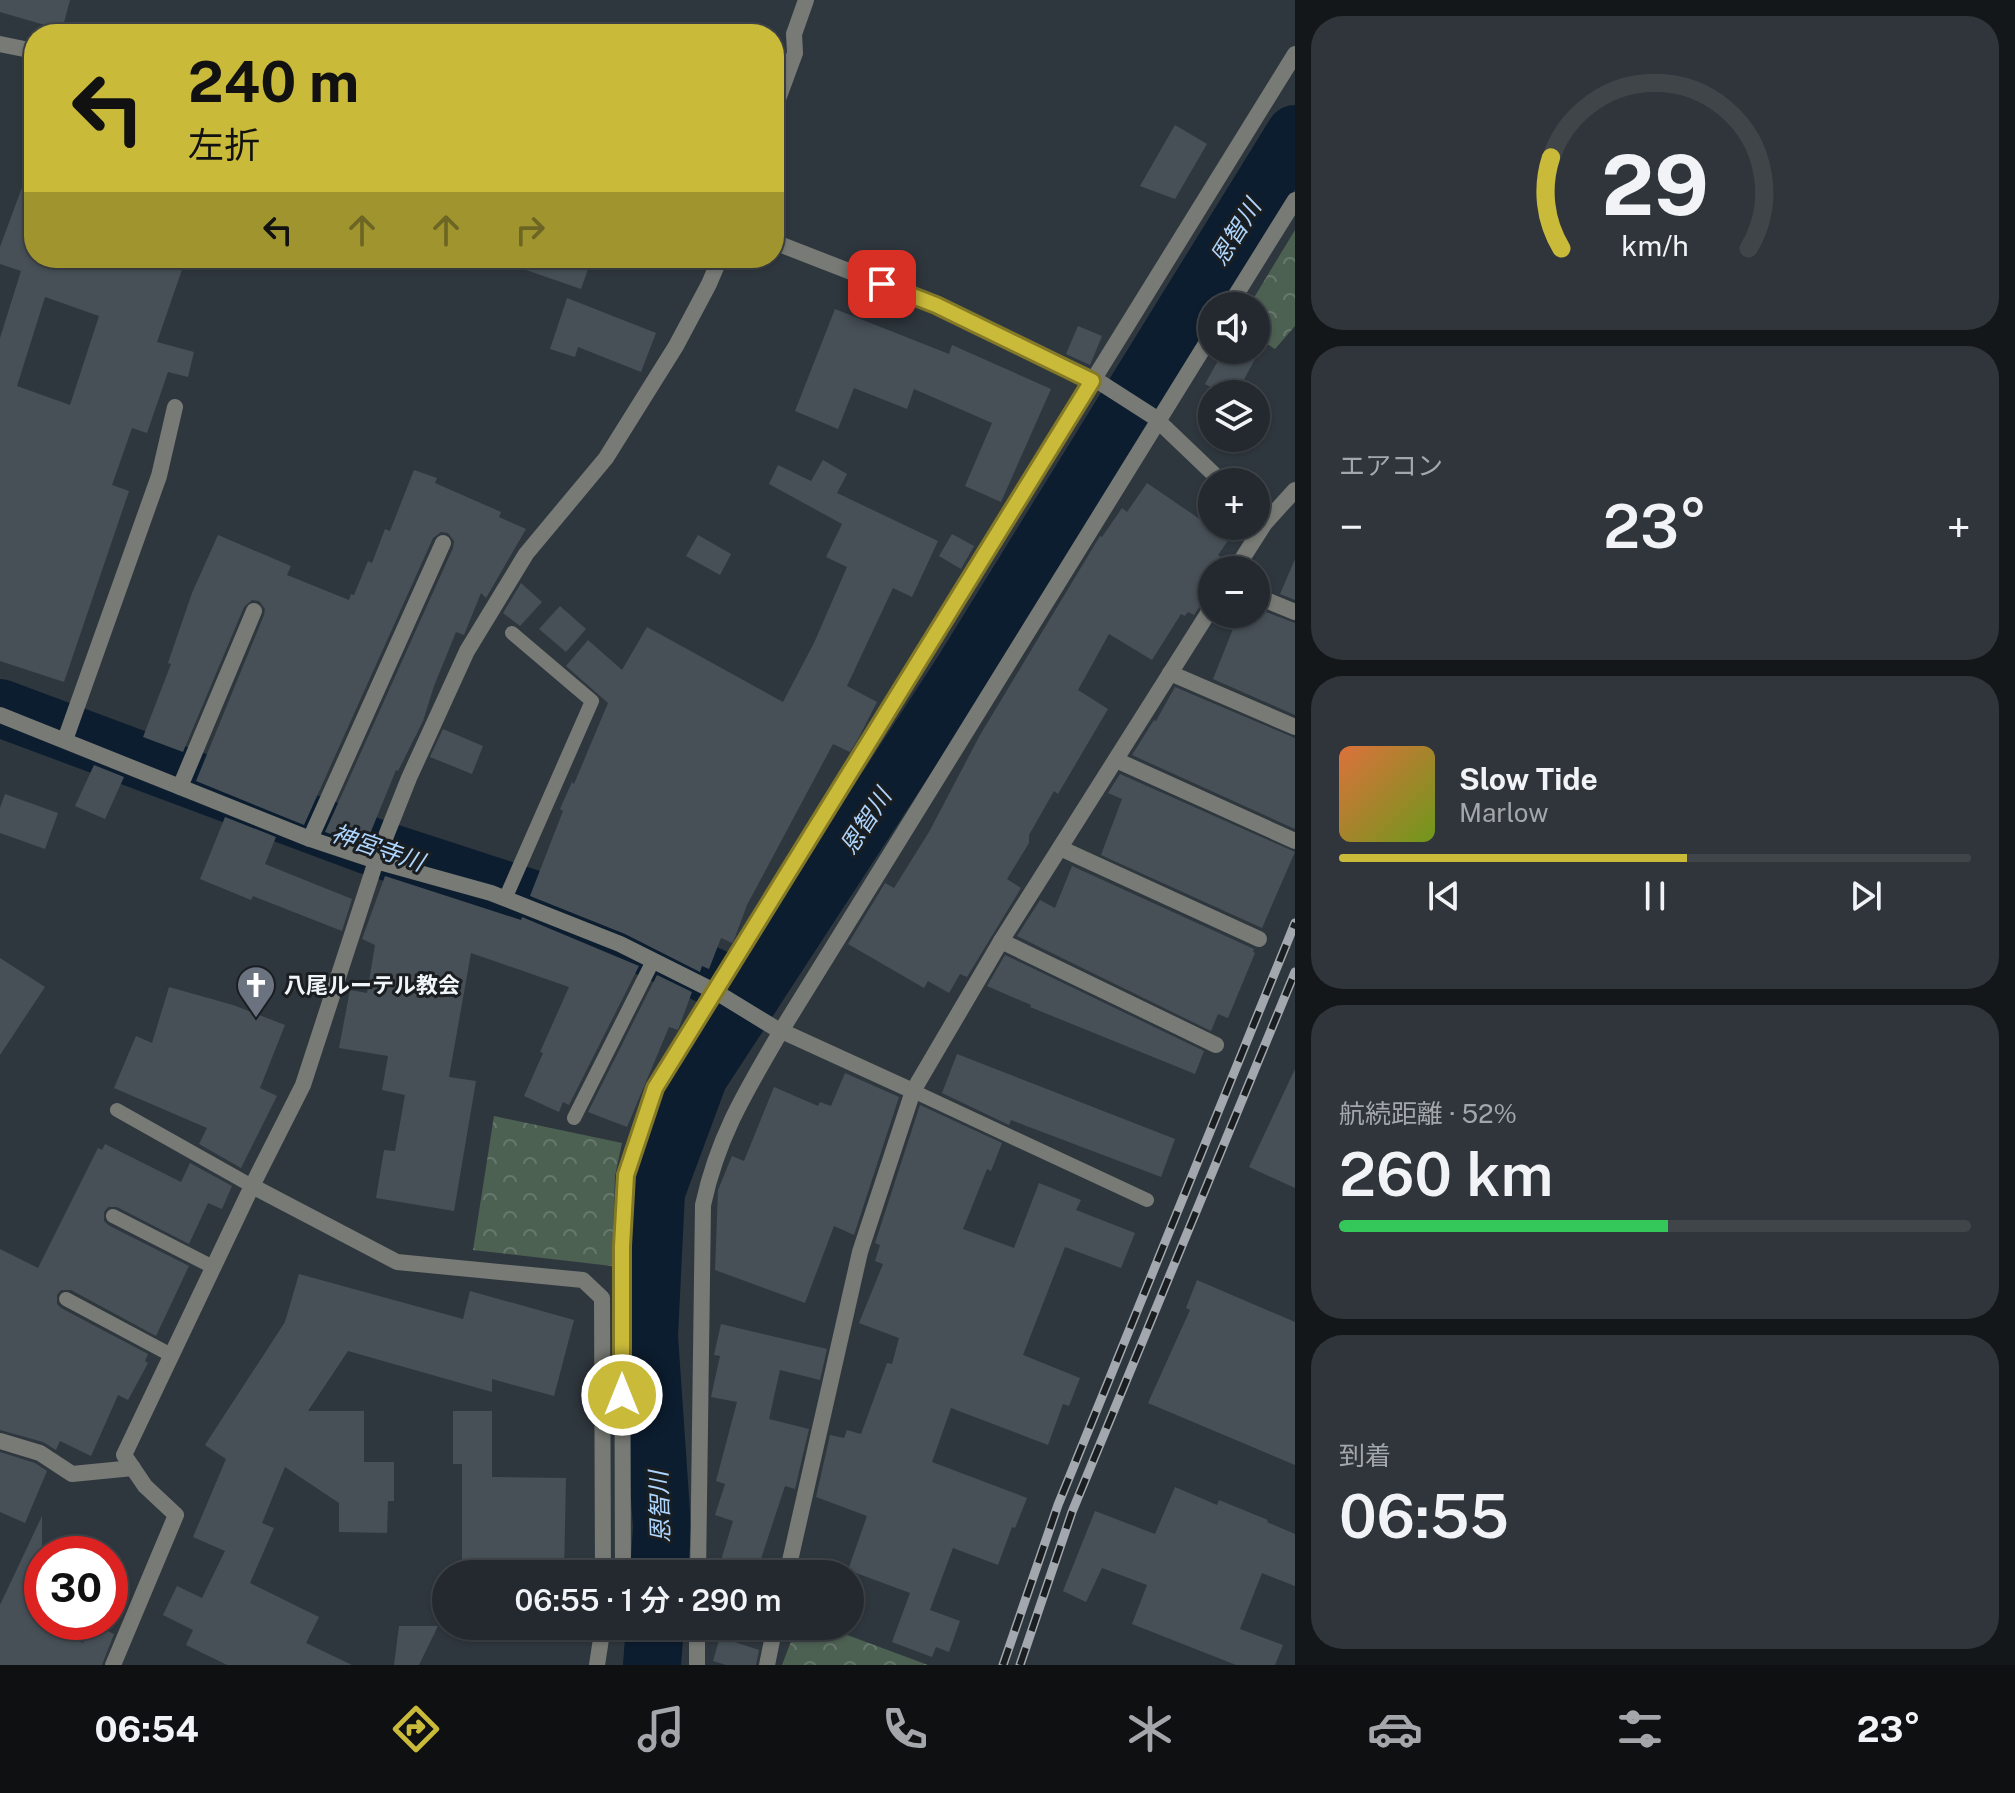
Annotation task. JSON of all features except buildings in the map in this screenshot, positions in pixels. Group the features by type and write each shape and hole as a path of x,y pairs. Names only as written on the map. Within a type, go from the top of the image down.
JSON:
{"street":[{"path":"784,83 795,53 794,34 806,0"},
{"path":"0,44 24,49"},
{"path":"623,1560 622,1246 626,1175 655,1088 719,994 1097,382 1295,54"},
{"path":"1238,292 1295,200"},
{"path":"784,246 936,305 1097,382 1156,419 1207,468"},
{"path":"113,1665 176,1515 145,1486 124,1455 303,1085 376,861 409,778 467,651 526,554 606,458 676,346 716,268"},
{"path":"698,1560 703,1205 712,1165 732,1114 778,1030 1198,355"},
{"path":"65,740 159,476 175,407"},
{"path":"1270,511 1292,497"},
{"path":"310,839 443,543"},
{"path":"1270,602 1295,612"},
{"path":"180,787 254,611"},
{"path":"790,1560 860,1252 913,1091 1001,941 1199,628"},
{"path":"1170,673 1295,727"},
{"path":"0,715 310,839 505,899 620,944 719,994 778,1030 913,1091"},
{"path":"1116,760 1295,841"},
{"path":"1060,848 1259,939"},
{"path":"1001,941 1216,1045"},
{"path":"252,1186 397,1262 583,1280 602,1298 603,1560"},
{"path":"0,1441 40,1453 72,1474 133,1468"},
{"path":"597,1665 603,1640"},
{"path":"697,1640 697,1665"},
{"path":"767,1665 772,1640"}],"lane":[{"path":"505,899 592,701 512,633"},
{"path":"574,1118 653,961"},
{"path":"913,1091 1147,1200"},
{"path":"117,1110 252,1186"},
{"path":"113,1216 213,1267"},
{"path":"66,1299 171,1355"}],"green space":[{"path":"1295,230 1295,326 1275,349 1270,346 1270,292 1257,292"},
{"path":"494,1116 622,1143 615,1176 612,1266 473,1250"},
{"path":"792,1640 861,1640 928,1665 782,1665"}],"waterway":[{"name":"恩智川","path":"660,1560 662,1527 649,1336 656,1192 699,1076 963,671 1295,134"},
{"name":"神宮寺川","path":"0,708 370,846 566,910 752,995"},
{"name":"恩智川","path":"652,1665 654,1640"}],"railway":[{"path":"1003,1665 1058,1505 1295,923"},
{"path":"1020,1665 1072,1512 1295,972"}],"place":[{"name":"八尾ルーテル教会","path":"256,1019"}],"route":[{"path":"622,1395 622,1246 626,1175 655,1088 1092,381 936,305 882,284"}]}
